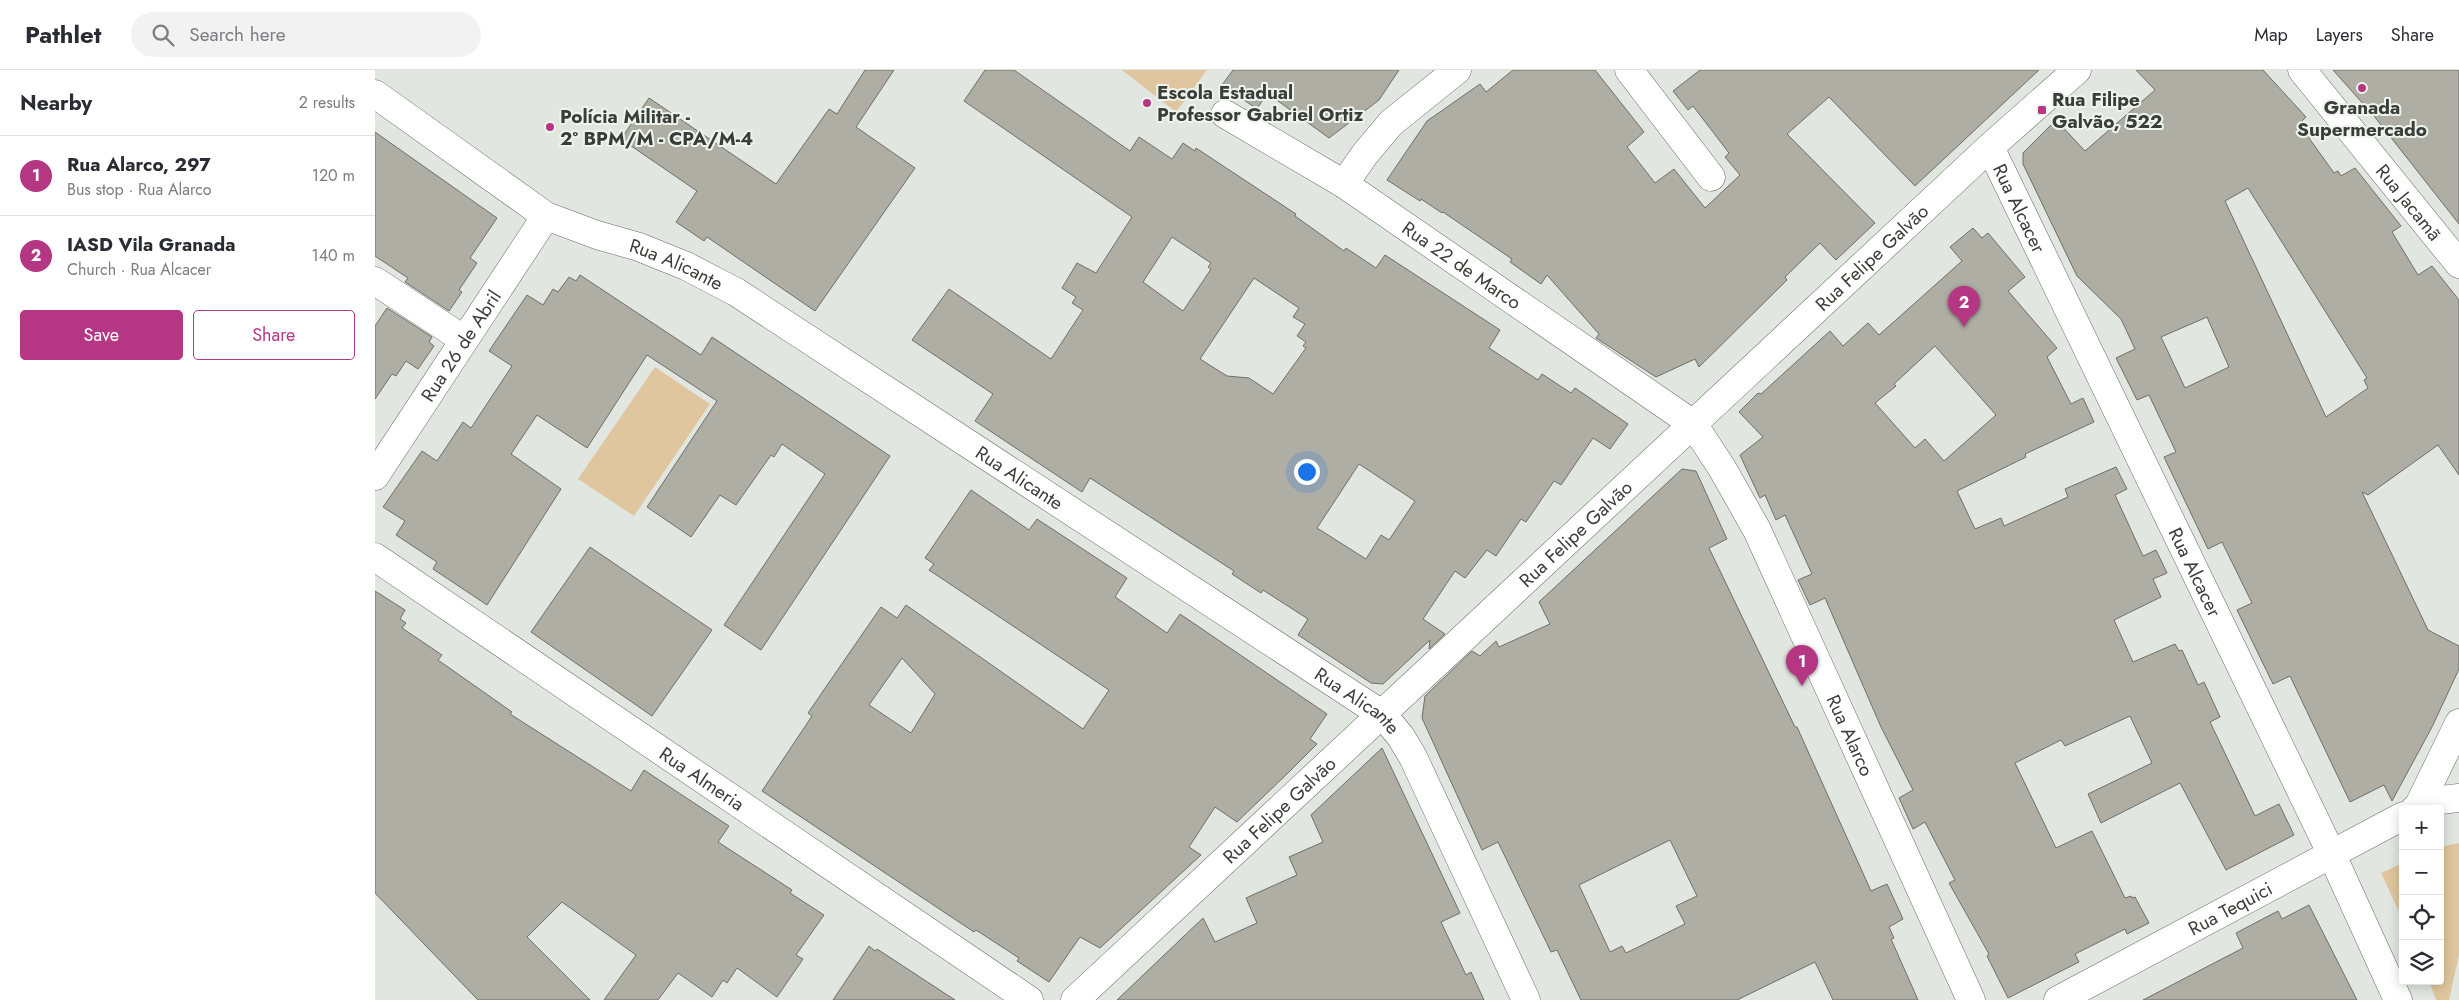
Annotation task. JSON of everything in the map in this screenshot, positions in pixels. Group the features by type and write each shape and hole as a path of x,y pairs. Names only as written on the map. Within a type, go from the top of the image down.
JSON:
{"street":[{"path":"1344,184 1391,122 1457,70"},
{"name":"Rua Felipe Galvão","path":"1075,1000 1383,715 1990,147 2077,70"},
{"name":"Rua Jacamã","path":"2302,70 2459,264"},
{"path":"1634,72 1711,176"},
{"name":"Rua Alicante","path":"375,94 545,216 597,235 639,247 686,266 736,292 1383,715 1401,737 1413,757 1526,1000"},
{"name":"Rua 22 de Marco","path":"1225,114 1344,184 1693,424"},
{"name":"Rua Alcacer","path":"1990,147 2332,855 2398,1000"},
{"name":"Rua 26 de Abril","path":"375,476 545,216"},
{"path":"375,281 463,340"},
{"name":"Rua Alarco","path":"1693,424 1722,468 1757,530 1971,1000"},
{"name":"Rua Almeria","path":"375,557 1029,1000"},
{"path":"2415,805 2459,723"},
{"name":"Rua Tequici","path":"2434,805 2459,798"},
{"name":"Rua Tequici","path":"2058,1000 2399,818"}],"shaded area":[{"path":"1122,70 1207,70 1176,112"},
{"path":"655,367 710,404 634,516 578,479"},
{"path":"2459,843 2459,955 2449,1000 2436,1000 2430,985 2444,985 2444,846"},
{"path":"2399,865 2399,911 2381,873"}],"building":[{"path":"865,70 894,70 856,127 915,168 815,311 707,237 704,241 676,222 697,191 621,139 649,98 776,184 829,109 837,114"},
{"path":"985,70 1014,70 1130,151 1139,137 1172,159 1183,143 1195,151 1196,148 1296,214 1295,216 1344,251 1346,248 1376,268 1385,255 1500,330 1489,348 1538,380 1542,374 1571,393 1575,388 1628,424 1610,449 1593,438 1561,485 1554,481 1526,522 1521,519 1496,556 1487,550 1465,578 1455,571 1423,619 1445,634 1429,649 1430,640 1383,684 1371,683 1298,635 1308,619 1263,590 1261,593 1232,574 1234,571 1090,478 1082,492 975,421 993,394 912,340 949,289 1051,359 1083,310 1072,303 1076,297 1062,288 1077,263 1096,273 1132,217 964,101","holes":["1172,237 1211,263 1208,267 1211,269 1183,311 1143,282","1254,278 1299,308 1293,317 1305,324 1297,336 1306,342 1303,346 1306,348 1273,394 1249,378 1227,376 1200,359","1359,464 1415,501 1389,540 1381,535 1366,559 1317,528"]},
{"path":"1233,70 1399,70 1379,100 1329,138 1267,93 1257,109 1222,85"},
{"path":"1513,70 1595,70 1644,132 1627,147 1655,183 1674,169 1705,208 1740,175 1725,157 1729,153 1693,106 1688,110 1673,91 1700,70 2039,70 1915,186 1829,97 1787,134 1875,223 1836,260 1820,243 1785,277 1787,280 1699,367 1695,359 1656,377 1596,338 1599,334 1547,275 1541,284 1510,262 1512,259 1443,212 1421,199 1420,201 1387,180 1427,121 1480,84 1486,92"},
{"path":"2136,70 2263,70 2306,117 2299,124 2334,173 2338,171 2341,176 2355,168 2401,226 2392,232 2418,275 2432,266 2459,300 2459,475 2438,445 2368,495 2362,492 2428,630 2459,646 2459,669 2432,727 2392,801 2384,785 2350,802 2290,676 2273,684 2237,610 2252,603 2222,542 2208,549 2164,457 2176,452 2149,395 2137,400 2116,358 2135,349 2121,319 2077,276 2023,164 2023,153 2056,120 2085,151 2155,90","holes":["2248,188 2367,378 2364,380 2368,388 2326,417 2225,201","2207,317 2229,367 2185,388 2161,337"]},
{"path":"2333,70 2459,70 2459,224 2374,116"},
{"path":"375,132 497,218 470,258 477,263 459,290 462,292 449,311 405,282 408,278 375,256"},
{"path":"1973,228 1982,238 1988,233 2025,277 2008,291 2057,348 2047,357 2071,404 2083,398 2094,422 2025,454 2026,457 1957,491 1975,529 2001,518 2004,526 2068,497 2065,489 2116,467 2127,489 2115,495 2143,556 2156,550 2167,573 2153,579 2161,597 2114,620 2133,662 2175,644 2179,651 2182,650 2198,685 2204,682 2220,717 2210,722 2255,816 2279,804 2294,835 2226,870 2180,783 2101,823 2088,794 2152,763 2130,716 2065,746 2061,740 2015,763 2056,848 2092,831 2125,898 2135,897 2149,923 2127,934 2125,929 2075,954 2079,962 2008,998 1987,956 1989,954 1949,883 1955,880 1925,822 1913,829 1899,798 1913,790 1881,727 1825,598 1810,605 1798,580 1812,574 1785,515 1776,520 1765,495 1760,498 1740,455 1763,437 1739,412 1758,393 1761,394 1830,331 1843,346 1868,323 1879,335 1962,261 1950,247","holes":["1935,346 1996,415 1944,461 1925,439 1915,448 1875,403 1896,386 1894,384"]},
{"path":"580,275 701,355 712,337 890,456 761,650 724,625 825,474 782,444 774,457 771,455 736,505 720,495 691,537 647,507 717,401 647,355 587,448 537,415 511,454 561,489 487,605 433,569 437,562 396,535 405,521 383,507 422,451 437,461 463,422 471,428 512,366 489,351 527,295 543,305 553,289 558,292 569,277 576,281"},
{"path":"387,308 432,337 429,342 434,346 418,369 406,361 396,376 392,374 375,399 375,326"},
{"path":"1682,469 1696,471 1727,539 1709,548 1795,727 1797,727 1871,891 1887,884 1903,919 1889,927 1894,938 1891,939 1918,1000 1833,1000 1815,962 1737,1000 1581,1000 1557,950 1551,952 1498,842 1482,850 1422,718 1425,696 1472,651 1480,656 1496,641 1499,647 1550,624 1539,602","holes":["1670,840 1697,896 1676,906 1685,924 1626,953 1622,946 1610,952 1579,885"]},
{"path":"971,490 1029,530 1037,519 1127,578 1115,597 1167,633 1180,614 1327,714 1310,739 1317,744 1290,771 1237,822 1215,807 1189,847 1201,855 1100,948 1080,937 1049,982 1017,961 1019,958 976,930 974,932 762,791 812,716 808,713 881,607 897,618 906,605 1083,729 1109,690 929,570 934,564 925,558","holes":["902,658 935,694 911,733 869,705"]},
{"path":"590,547 712,630 652,716 531,632"},
{"path":"375,591 405,610 400,619 406,623 402,628 442,655 438,660 512,712 510,714 631,791 644,770 729,826 718,842 792,890 790,893 824,915 796,955 803,959 777,997 737,968 727,983 723,980 712,997 678,973 658,1000 604,1000 636,955 562,902 527,937 590,1000 478,1000 375,893"},
{"path":"1382,748 1460,913 1441,922 1466,975 1471,972 1484,1000 1117,1000 1203,918 1215,942 1257,923 1246,898 1297,875 1289,857 1323,842 1311,815"},
{"path":"2309,905 2357,1000 2143,1000 2243,948 2236,933 2278,911 2282,919"},
{"path":"869,946 875,951 877,949 955,1000 833,1000"}],"place":[{"name":"Granada Supermercado","path":"2362,88"},
{"name":"Escola Estadual Professor Gabriel Ortiz","path":"1147,103"},
{"name":"Rua Filipe Galvão, 522","path":"2042,110"},
{"name":"Polícia Militar - 2º BPM/M - CPA/M-4","path":"550,127"},
{"name":"IASD Vila Granada","path":"1964,327"},
{"name":"Rua Alarco, 297","path":"1802,686"}]}
